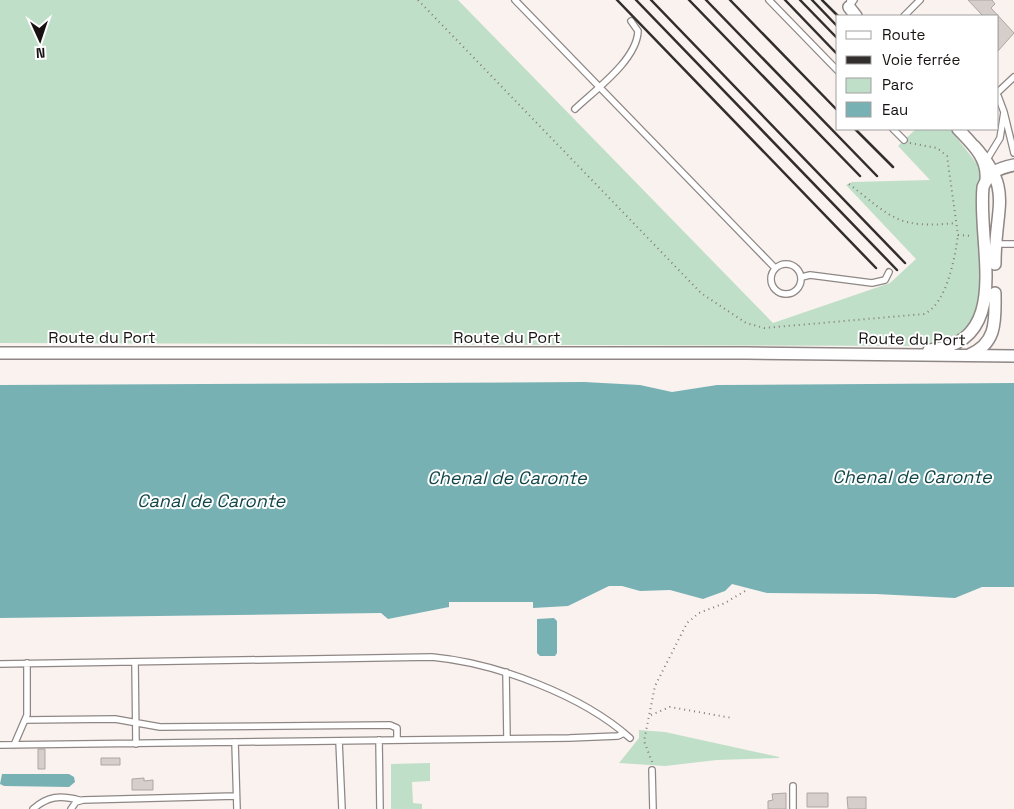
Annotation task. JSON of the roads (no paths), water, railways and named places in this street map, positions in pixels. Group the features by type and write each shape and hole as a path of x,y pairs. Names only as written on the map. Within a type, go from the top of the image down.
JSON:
{"street":[{"path":"959,130 987,160 1004,172"},
{"path":"874,354 947,347 965,342 980,326 988,306 989,288 982,196 986,179 987,160"},
{"path":"986,179 1004,172 1014,165"},
{"path":"965,356 985,346 993,335 995,327 996,244 1011,190"},
{"path":"980,326 980,334 985,346 992,351 1014,354"},
{"name":"Route du Port","path":"0,353 874,354 965,356 1014,354"}],"lane":[{"path":"515,0 775,268"},
{"path":"769,0 836,69"},
{"path":"905,15 920,0"},
{"path":"575,109 624,62 636,44 638,31 631,21"},
{"path":"999,91 1014,77"},
{"path":"999,99 1014,153"},
{"path":"987,160 1000,138 1004,112"},
{"path":"894,130 904,140"},
{"path":"996,244 1014,244"},
{"path":"784,263 794,265 802,277 796,291 782,294 771,283 775,268 784,263"},
{"path":"802,277 810,275 872,283 885,280 889,272"},
{"path":"0,664 432,657 472,662 506,672 558,694 607,719 630,738"},
{"path":"135,662 136,744"},
{"path":"14,745 28,710 27,663"},
{"path":"506,672 507,739"},
{"path":"25,720 115,720 160,727 390,725 398,728 397,740"},
{"path":"0,745 569,738 618,736 624,733"},
{"path":"339,740 342,809"},
{"path":"379,740 380,809"},
{"path":"235,742 237,809"},
{"path":"652,770 653,809"},
{"path":"793,786 793,809"},
{"path":"33,809 50,798 67,797 79,800 236,796"},
{"path":"71,809 79,800"}],"water":[{"name":"Canal de Caronte","path":"584,382 640,385 672,392 717,385 1014,383 1014,587 982,587 955,598 876,594 767,593 732,584 725,591 703,599 670,590 640,591 622,586 609,586 568,606 533,608 533,602 449,602 449,607 388,619 381,613 0,618 0,385"},
{"path":"554,618 557,621 557,653 555,656 540,656 537,653 537,619"},
{"path":"2,774 69,774 74,777 75,782 69,787 4,786 0,784"}],"railway":[{"path":"617,0 876,268"},
{"path":"636,0 897,270"},
{"path":"651,0 905,263"},
{"path":"689,0 860,176"},
{"path":"706,0 877,176"},
{"path":"730,0 836,109"},
{"path":"785,0 836,53"},
{"path":"800,0 836,37"},
{"path":"812,0 836,25"},
{"path":"822,0 837,15"},
{"path":"856,130 893,167"}],"water label":[{"name":"Chenal de Caronte","path":"912,476"},
{"name":"Chenal de Caronte","path":"507,477"}]}
